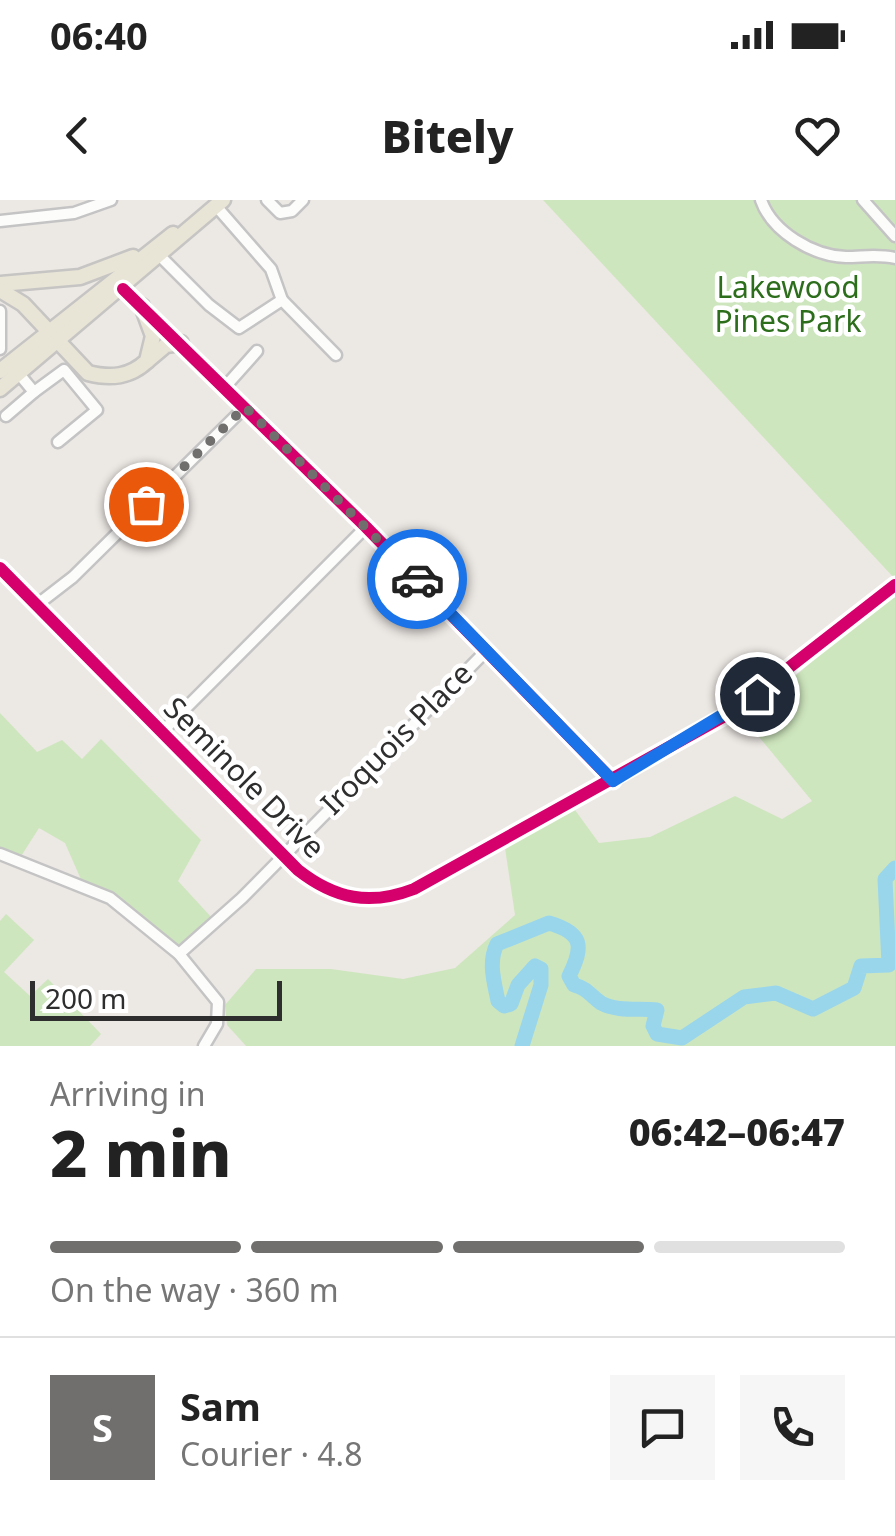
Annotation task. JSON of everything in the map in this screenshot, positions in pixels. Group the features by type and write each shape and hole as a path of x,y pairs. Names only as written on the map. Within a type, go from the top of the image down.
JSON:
{"main road":[{"path":"0,390 165,240 218,202"},
{"path":"0,371 123,289 218,202"},
{"path":"0,287 80,278 124,262 165,240"},
{"path":"0,287 22,304 88,373 102,377 129,374 166,345 181,343"},
{"path":"142,306 152,336 147,360"}],"street":[{"path":"0,221 74,213 111,200"},
{"path":"272,202 280,213 292,211 303,200"},
{"path":"761,200 774,222 805,245 843,257 895,258"},
{"path":"863,200 895,236"},
{"path":"218,202 271,269 282,300 336,355"},
{"path":"160,256 239,328 282,300"},
{"path":"123,289 366,527 613,781"},
{"path":"0,311 0,349"},
{"path":"225,387 256,352"},
{"path":"6,416 64,370 97,410 58,442"},
{"path":"19,374 34,392"},
{"path":"38,604 73,577 245,407"},
{"path":"162,732 366,527"},
{"name":"Seminole Drive","path":"0,568 283,855 327,890 356,900 393,897 613,781 732,712 895,585"},
{"name":"Iroquois Place","path":"179,954 487,650"},
{"path":"0,854 100,892 179,954 218,1002 220,1013 204,1046"}],"green space":[{"name":"Lakewood Pines Park","path":"543,200 895,200 895,579"},
{"path":"888,595 895,598 895,1046 246,1046 227,1025 225,1005 256,969 331,969 403,979 455,968 515,915 505,848 575,810 599,843 650,837 735,796 782,819 812,801 745,720"},
{"path":"0,713 37,752 62,740 82,759 101,739 201,840 178,881 212,918 179,948 83,884 65,843 39,828 18,861 0,855"},
{"path":"6,914 34,940 4,972 30,996 48,979 101,1034 90,1046 0,1046 0,921"}],"waterway":[{"path":"522,1046 541,985 541,969 535,966 518,985 511,1004 504,1006 498,1001 493,972 497,944 549,923 569,931 578,949 569,976 574,985 607,1006 657,1010 653,1026 657,1034 682,1038 744,997 776,993 813,1009 854,988 861,966 889,965 885,879 895,868"}],"cycle path":[{"path":"123,289 366,527 613,781"},
{"path":"0,568 298,870 326,888 368,898 414,889 732,712 895,585"}],"way so far":[{"path":"146,504 245,407 417,579"}],"route":[{"path":"417,579 613,781 757,694"}]}
